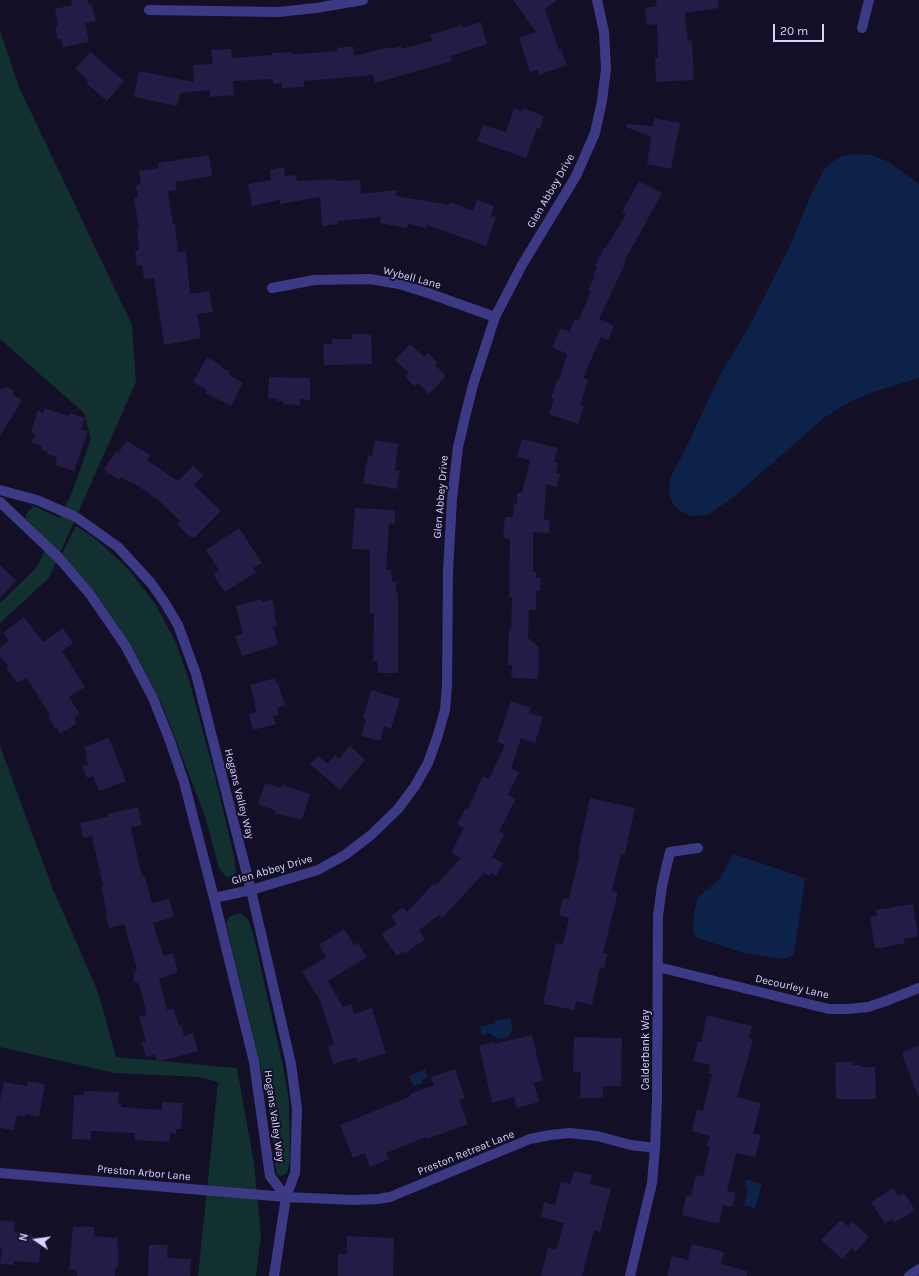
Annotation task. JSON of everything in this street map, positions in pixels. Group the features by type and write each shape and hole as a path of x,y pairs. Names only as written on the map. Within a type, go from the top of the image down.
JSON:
{"street":[{"path":"149,10 278,12 316,8 363,0"},
{"name":"Glen Abbey Drive","path":"214,898 251,890 318,870 345,855 371,835 398,809 415,786 428,764 445,710 447,690 450,534 452,499 458,447 472,385 495,318 522,265 576,176 595,133 602,101 606,68 604,32 597,0"},
{"path":"862,28 869,0"},
{"name":"Wybell Lane","path":"272,288 314,280 370,279 399,284 428,293 495,318"},
{"name":"Hogans Valley Way","path":"0,490 37,500 76,517 118,547 151,583 165,603 178,625 196,674 251,890 291,1064 298,1109 295,1174 286,1197 274,1276"},
{"name":"Hogans Valley Way","path":"0,502 63,563 89,592 125,645 153,698 184,782 214,898 254,1062 270,1176 286,1197"},
{"name":"Calderbank Way","path":"630,1276 652,1183 655,1148 657,1101 658,916 662,886 670,852 698,848"},
{"name":"Decourley Lane","path":"658,967 829,1009 848,1010 868,1007 886,1002 919,988"},
{"name":"Preston Retreat Lane","path":"286,1197 353,1200 390,1197 530,1139 550,1135 570,1133 597,1136 631,1145 655,1148"},
{"name":"Preston Arbor Lane","path":"0,1173 286,1197"},
{"path":"909,1276 919,1269"}],"green space":[{"path":"0,31 19,87 132,325 136,382 49,578 0,623 0,603 37,567 49,542 25,518 28,511 34,506 60,518 73,490 91,439 84,413 0,339"},
{"path":"76,526 97,540 129,570 156,605 176,643 189,680 215,776 234,856 236,873 227,878 219,868 206,819 162,704 137,656 119,627 95,593 62,554"},
{"path":"0,746 52,887 98,992 116,1057 237,1068 254,1164 261,1236 256,1276 198,1276 218,1082 198,1077 115,1073 0,1047"},
{"path":"240,913 248,919 253,933 283,1066 289,1101 290,1161 287,1173 281,1176 277,1175 275,1166 272,1128 265,1087 226,923 230,916"}],"water":[{"path":"853,154 871,155 889,162 919,184 919,378 873,392 848,403 825,417 737,494 708,515 690,516 679,510 673,504 669,492 670,478 685,450 719,377 750,325 789,248 813,190 824,170 841,156"},
{"path":"733,854 802,877 805,880 794,953 790,957 782,959 744,953 695,937 693,930 694,911 698,897 720,879"},
{"path":"510,1018 513,1029 507,1038 498,1039 489,1033 482,1035 480,1027 494,1023 494,1021"},
{"path":"425,1069 428,1077 422,1080 423,1083 414,1086 409,1076"},
{"path":"746,1179 762,1184 755,1208 744,1205 748,1188 744,1187"}],"building":[{"path":"71,0 88,0 89,5 92,4 96,21 85,23 89,42 63,47 61,39 58,39 55,27 58,26 55,9 72,5"},
{"path":"513,0 557,0 545,9 559,50 561,49 567,65 539,75 538,70 530,72 519,38 536,32"},
{"path":"656,0 718,0 719,8 685,13 688,41 692,40 694,80 656,82 655,58 658,58 657,24 647,25 645,8 657,6"},
{"path":"481,22 487,44 451,56 452,61 375,83 373,75 304,81 304,87 282,88 282,83 273,84 273,79 233,81 234,95 210,97 210,90 180,93 177,106 134,97 139,71 194,82 193,65 213,64 211,50 231,49 232,58 272,55 272,53 292,52 292,54 337,51 337,48 353,46 354,56 390,47 391,49 401,46 401,49 432,41 430,35 462,25 462,28"},
{"path":"90,52 124,81 107,101 86,83 88,80 75,69"},
{"path":"514,108 522,111 523,108 544,116 540,129 537,128 526,158 477,141 483,125 506,132"},
{"path":"654,118 680,123 671,169 647,164 651,137 626,127 627,124 653,126"},
{"path":"209,155 212,176 175,182 177,190 168,191 173,224 175,224 178,252 186,251 190,294 209,291 213,312 197,314 201,338 164,345 154,278 144,279 142,265 137,266 135,251 139,250 137,228 139,228 134,198 138,197 136,185 141,184 139,171 159,168 158,163"},
{"path":"284,167 285,176 296,175 297,181 335,179 335,181 360,180 361,194 397,190 396,196 449,205 450,202 473,211 477,200 494,206 491,216 496,217 486,246 427,225 426,228 408,224 407,228 380,223 381,217 337,221 338,224 322,226 320,197 280,204 280,200 252,206 248,184 271,180 270,170"},
{"path":"639,181 662,193 624,262 624,266 599,319 614,326 608,340 601,337 583,378 588,380 580,405 584,406 578,424 549,414 554,399 551,398 557,380 559,380 567,354 552,347 561,328 569,332 575,319 578,321 591,292 588,290 595,276 593,275 597,267 595,266 604,248 606,248 626,214 622,212"},
{"path":"352,334 371,334 372,364 324,365 323,344 332,344 332,339 352,339"},
{"path":"410,344 424,357 428,353 437,362 435,365 446,376 429,394 418,383 415,387 405,377 409,373 395,360"},
{"path":"207,357 230,372 228,374 243,383 231,406 205,393 207,390 193,382"},
{"path":"269,377 310,378 310,400 300,399 300,405 283,404 283,401 277,401 277,398 268,398"},
{"path":"7,387 13,390 13,395 22,400 0,436 0,389"},
{"path":"44,408 69,416 70,413 85,418 81,429 88,431 74,471 55,465 57,457 47,454 48,452 41,450 42,446 32,443 35,434 31,432 38,410 43,413"},
{"path":"522,439 558,448 554,462 558,463 556,473 560,474 557,487 546,484 544,520 550,520 549,533 533,532 533,572 536,572 536,578 541,578 540,591 536,591 536,610 529,610 528,638 539,647 538,679 513,678 513,676 511,676 512,665 508,665 512,597 509,597 510,539 503,538 505,517 513,517 514,503 517,504 517,493 522,493 530,460 517,457"},
{"path":"375,440 398,444 395,470 400,471 397,489 363,483 368,455 372,456"},
{"path":"127,441 150,455 147,460 178,481 193,466 203,475 194,485 221,511 195,537 190,537 177,524 180,521 157,499 132,482 131,483 121,477 119,480 104,470 116,451 118,453"},
{"path":"355,508 395,510 395,524 389,523 386,570 391,570 392,582 396,582 396,593 398,593 398,673 378,673 378,661 373,661 374,613 370,613 370,550 352,549"},
{"path":"239,528 262,563 253,568 256,572 225,592 213,574 219,570 206,550"},
{"path":"0,565 16,581 0,598"},
{"path":"261,599 262,602 272,599 276,614 274,615 277,626 273,627 278,645 242,656 235,636 243,634 236,606"},
{"path":"24,617 43,642 63,628 73,643 62,651 85,687 69,697 80,714 75,717 76,724 60,734 57,728 55,729 48,716 50,715 26,677 18,683 6,668 8,666 0,656 0,648 9,641 3,633"},
{"path":"275,678 285,705 277,708 279,715 273,716 276,724 253,730 249,714 256,712 250,685"},
{"path":"371,690 400,699 391,729 384,726 380,741 361,736 366,720 363,718"},
{"path":"511,701 531,708 529,713 543,717 535,743 521,738 511,769 519,772 508,795 516,799 499,831 505,834 492,857 503,863 496,876 491,873 490,876 484,873 442,918 439,915 419,930 425,939 406,953 404,951 397,956 381,934 397,924 391,916 403,907 407,912 434,883 436,885 461,858 451,852 464,828 457,824 466,808 468,809 483,776 489,779 505,745 497,742"},
{"path":"109,738 126,781 99,791 93,776 87,778 82,766 88,764 84,747"},
{"path":"350,746 365,760 340,790 310,764 318,756 328,764 335,755 339,759"},
{"path":"265,783 281,788 282,785 310,794 302,820 275,813 275,810 258,805"},
{"path":"590,798 635,808 625,854 621,854 612,891 618,892 603,953 607,954 604,969 600,968 592,1005 576,1001 574,1010 543,1004 556,943 563,944 569,918 559,915 563,898 569,899 580,853 578,853"},
{"path":"138,807 142,825 131,827 140,869 143,877 145,877 152,903 169,899 174,917 153,923 164,956 173,953 178,972 159,979 167,1010 173,1008 179,1026 181,1025 184,1036 193,1033 198,1051 157,1062 155,1054 146,1057 142,1043 146,1041 139,1017 146,1015 146,1011 139,984 134,981 133,976 137,969 124,924 109,928 101,887 103,886 92,836 83,838 80,823 108,817 107,814"},
{"path":"913,904 918,936 904,939 905,943 875,949 870,917 877,916 876,910"},
{"path":"344,929 354,945 358,943 367,957 328,981 343,1007 351,1004 354,1014 372,1008 386,1053 358,1062 356,1057 333,1064 328,1046 334,1044 320,1000 302,972 326,957 319,945"},
{"path":"707,1015 752,1026 749,1038 753,1040 737,1097 761,1103 753,1134 761,1135 755,1157 736,1153 727,1191 736,1193 732,1207 723,1205 719,1224 682,1215 686,1195 691,1196 696,1175 703,1177 710,1146 707,1146 710,1136 692,1131 697,1109 703,1111 712,1074 708,1073 710,1065 693,1061 698,1041 701,1042"},
{"path":"532,1035 543,1081 534,1083 539,1102 517,1108 514,1097 492,1103 479,1046"},
{"path":"574,1037 622,1038 621,1086 603,1086 603,1098 580,1098 581,1072 573,1072"},
{"path":"919,1045 918,1096 903,1057 903,1052"},
{"path":"835,1062 852,1062 852,1065 861,1065 861,1067 875,1067 876,1099 836,1099"},
{"path":"455,1069 465,1098 459,1100 468,1124 427,1139 426,1137 386,1153 389,1159 370,1167 365,1153 353,1158 340,1125 434,1085 431,1077"},
{"path":"28,1081 45,1084 39,1117 25,1114 25,1117 17,1115 14,1130 0,1128 0,1101 4,1082 27,1086"},
{"path":"84,1091 119,1092 118,1104 121,1104 121,1107 162,1110 162,1102 183,1103 181,1129 176,1129 176,1134 170,1133 169,1142 135,1140 135,1133 91,1131 91,1140 72,1139 74,1095 84,1095"},
{"path":"574,1171 592,1175 590,1184 611,1189 600,1232 594,1230 582,1276 541,1276 548,1247 556,1250 564,1223 541,1217 544,1202 555,1205 561,1182 570,1184"},
{"path":"893,1188 898,1196 904,1193 915,1210 894,1223 892,1219 885,1224 871,1202"},
{"path":"0,1220 15,1222 14,1232 32,1234 31,1236 41,1237 39,1263 14,1261 13,1265 0,1264 2,1249 0,1248"},
{"path":"840,1220 848,1226 853,1222 869,1237 856,1252 852,1248 842,1259 821,1240"},
{"path":"73,1227 94,1227 94,1236 118,1238 118,1268 115,1267 115,1276 77,1276 77,1270 69,1269"},
{"path":"347,1236 394,1238 393,1276 338,1276 338,1254 347,1254"},
{"path":"692,1244 724,1252 721,1264 747,1271 747,1276 667,1276 672,1256 688,1260"},
{"path":"149,1245 168,1245 167,1258 191,1259 190,1276 148,1276"}]}
